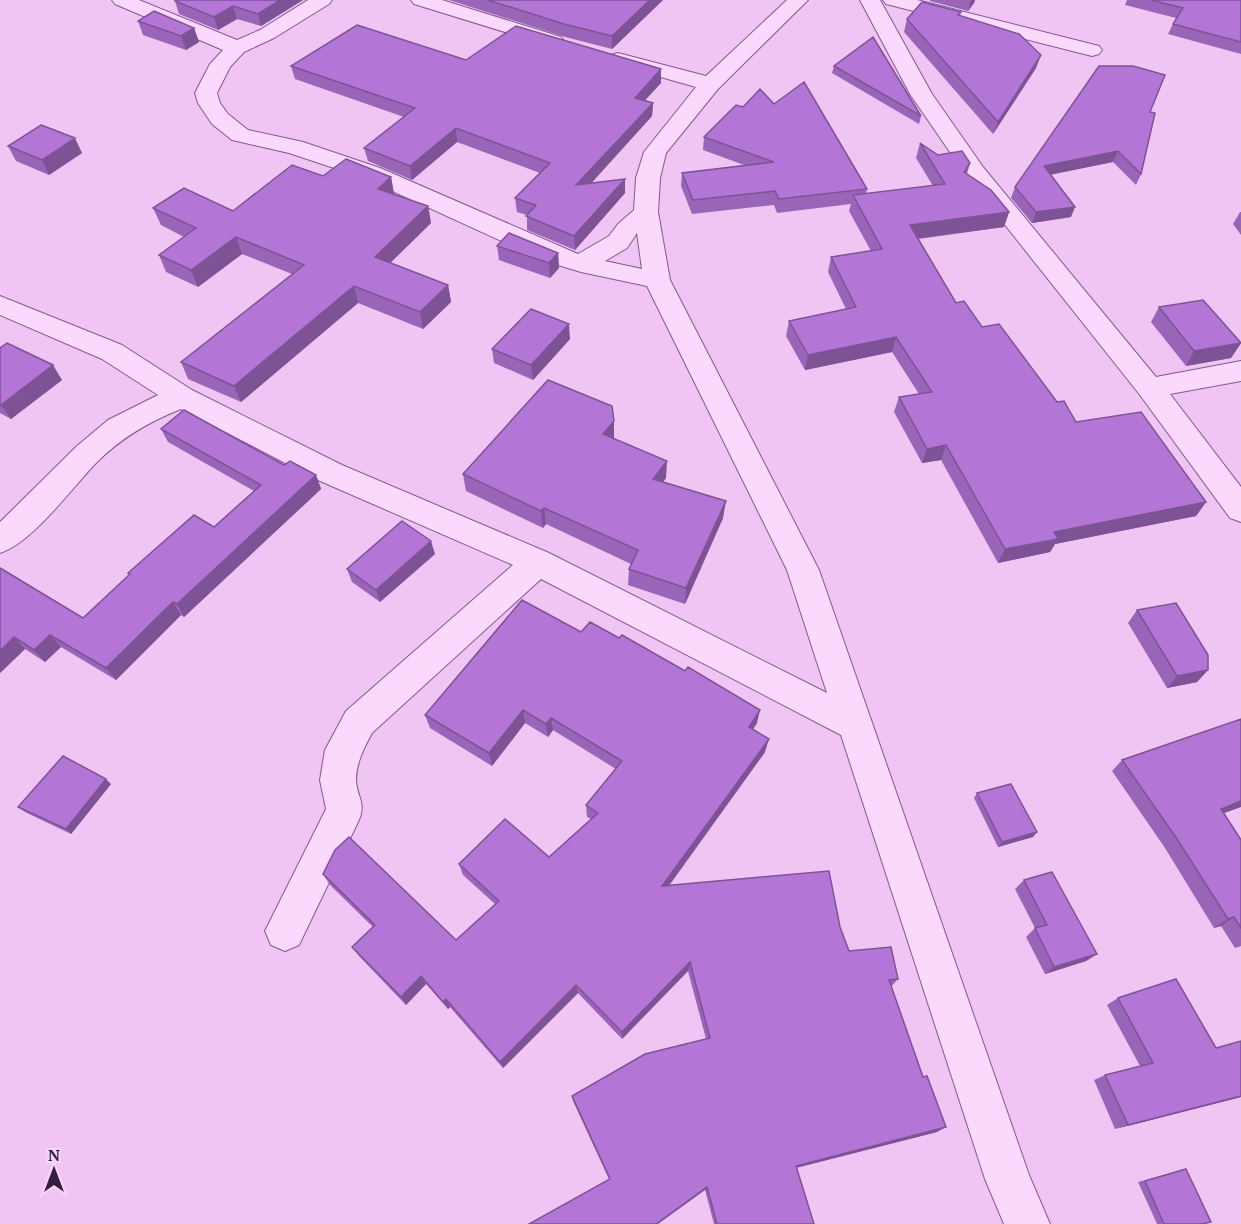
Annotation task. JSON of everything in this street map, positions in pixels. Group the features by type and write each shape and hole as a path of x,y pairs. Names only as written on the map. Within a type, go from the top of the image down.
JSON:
{"street":[{"path":"122,0 237,48"},
{"path":"322,0 267,34 237,48 215,72 206,93 209,103 229,128 240,135 295,147 372,173 554,255 581,264 657,280"},
{"path":"421,0 568,45"},
{"path":"798,0 710,84 655,152 648,178 646,212 657,280 803,570 1008,1179 1027,1224"},
{"path":"870,0 921,94 975,172 1150,388 1241,510"},
{"path":"893,0 1092,50"},
{"path":"601,54 710,84"},
{"path":"581,264 618,242 627,229 646,212"},
{"path":"0,305 112,352 182,397 331,473 538,562 855,725"},
{"path":"1150,388 1241,371"},
{"path":"0,541 31,513 87,454 118,428 145,412 182,397"},
{"path":"285,932 345,810 338,780 343,750 359,722 538,562"}],"building":[{"path":"280,0 258,14 233,6 214,17 175,1"},
{"path":"488,0 650,0 612,36 564,24"},
{"path":"1151,0 1241,0 1241,42 1173,24 1183,8"},
{"path":"922,2 961,12 958,15 1019,34 1041,55 998,122 907,19"},
{"path":"154,11 194,28 181,36 138,21"},
{"path":"357,25 466,60 516,26 661,69 635,98 653,103 576,185 625,179 574,236 526,216 536,205 515,198 550,163 456,128 410,166 364,148 415,108 291,66"},
{"path":"873,37 921,116 834,66"},
{"path":"1099,66 1133,66 1165,75 1150,112 1155,113 1141,174 1118,151 1044,166 1075,207 1036,212 1015,187"},
{"path":"804,82 867,189 779,199 775,191 693,200 682,173 774,162 704,137 736,105 743,107 760,89 774,104"},
{"path":"41,125 75,138 42,160 8,146"},
{"path":"920,143 938,155 962,151 970,163 964,172 991,190 1009,212 910,225 956,303 964,301 982,327 999,324 1057,402 1064,401 1076,422 1141,412 1206,502 1054,532 1058,539 1005,549 946,445 927,449 899,397 932,392 896,337 808,355 789,321 856,307 831,257 882,249 853,195 945,184"},
{"path":"346,159 391,177 378,189 428,206 375,257 448,285 420,312 354,286 234,386 181,362 304,265 236,237 191,270 159,255 196,228 153,208 184,188 233,211 292,165 323,176"},
{"path":"509,233 558,253 549,263 497,246"},
{"path":"1203,300 1241,343 1194,351 1159,307"},
{"path":"531,309 569,324 531,365 492,349"},
{"path":"7,343 53,365 1,405 0,348"},
{"path":"548,380 612,406 614,421 603,434 667,461 653,479 726,501 686,588 629,569 638,550 544,508 541,511 463,474"},
{"path":"184,410 284,465 290,461 316,475 177,604 173,602 106,668 50,635 34,650 14,637 0,651 0,568 83,618 130,574 128,573 194,515 214,527 261,485 161,429"},
{"path":"402,521 431,541 376,590 347,569"},
{"path":"522,600 581,632 590,622 619,638 622,635 685,671 688,667 760,710 749,727 769,739 662,886 829,871 840,927 849,951 891,947 898,979 889,980 923,1077 927,1076 946,1127 796,1166 814,1224 717,1224 707,1187 656,1224 529,1224 610,1179 572,1096 645,1054 710,1038 690,962 622,1032 576,985 500,1062 446,999 443,1002 421,976 401,997 352,947 375,925 323,874 335,850 349,837 456,940 499,901 459,864 505,819 549,857 598,813 586,805 622,761 551,718 546,724 523,710 489,753 425,715"},
{"path":"1176,603 1208,655 1208,670 1177,676 1137,610"},
{"path":"1241,719 1241,801 1221,809 1241,840 1241,928 1234,917 1228,919 1177,839 1122,760"},
{"path":"63,756 106,779 66,829 18,807"},
{"path":"1011,784 1037,832 1002,842 977,793"},
{"path":"1052,872 1097,954 1054,967 1035,928 1047,925 1024,880"},
{"path":"1176,979 1216,1048 1241,1041 1241,1096 1128,1125 1105,1075 1153,1063 1118,998"},
{"path":"1186,1169 1211,1222 1164,1224 1145,1181"}]}
